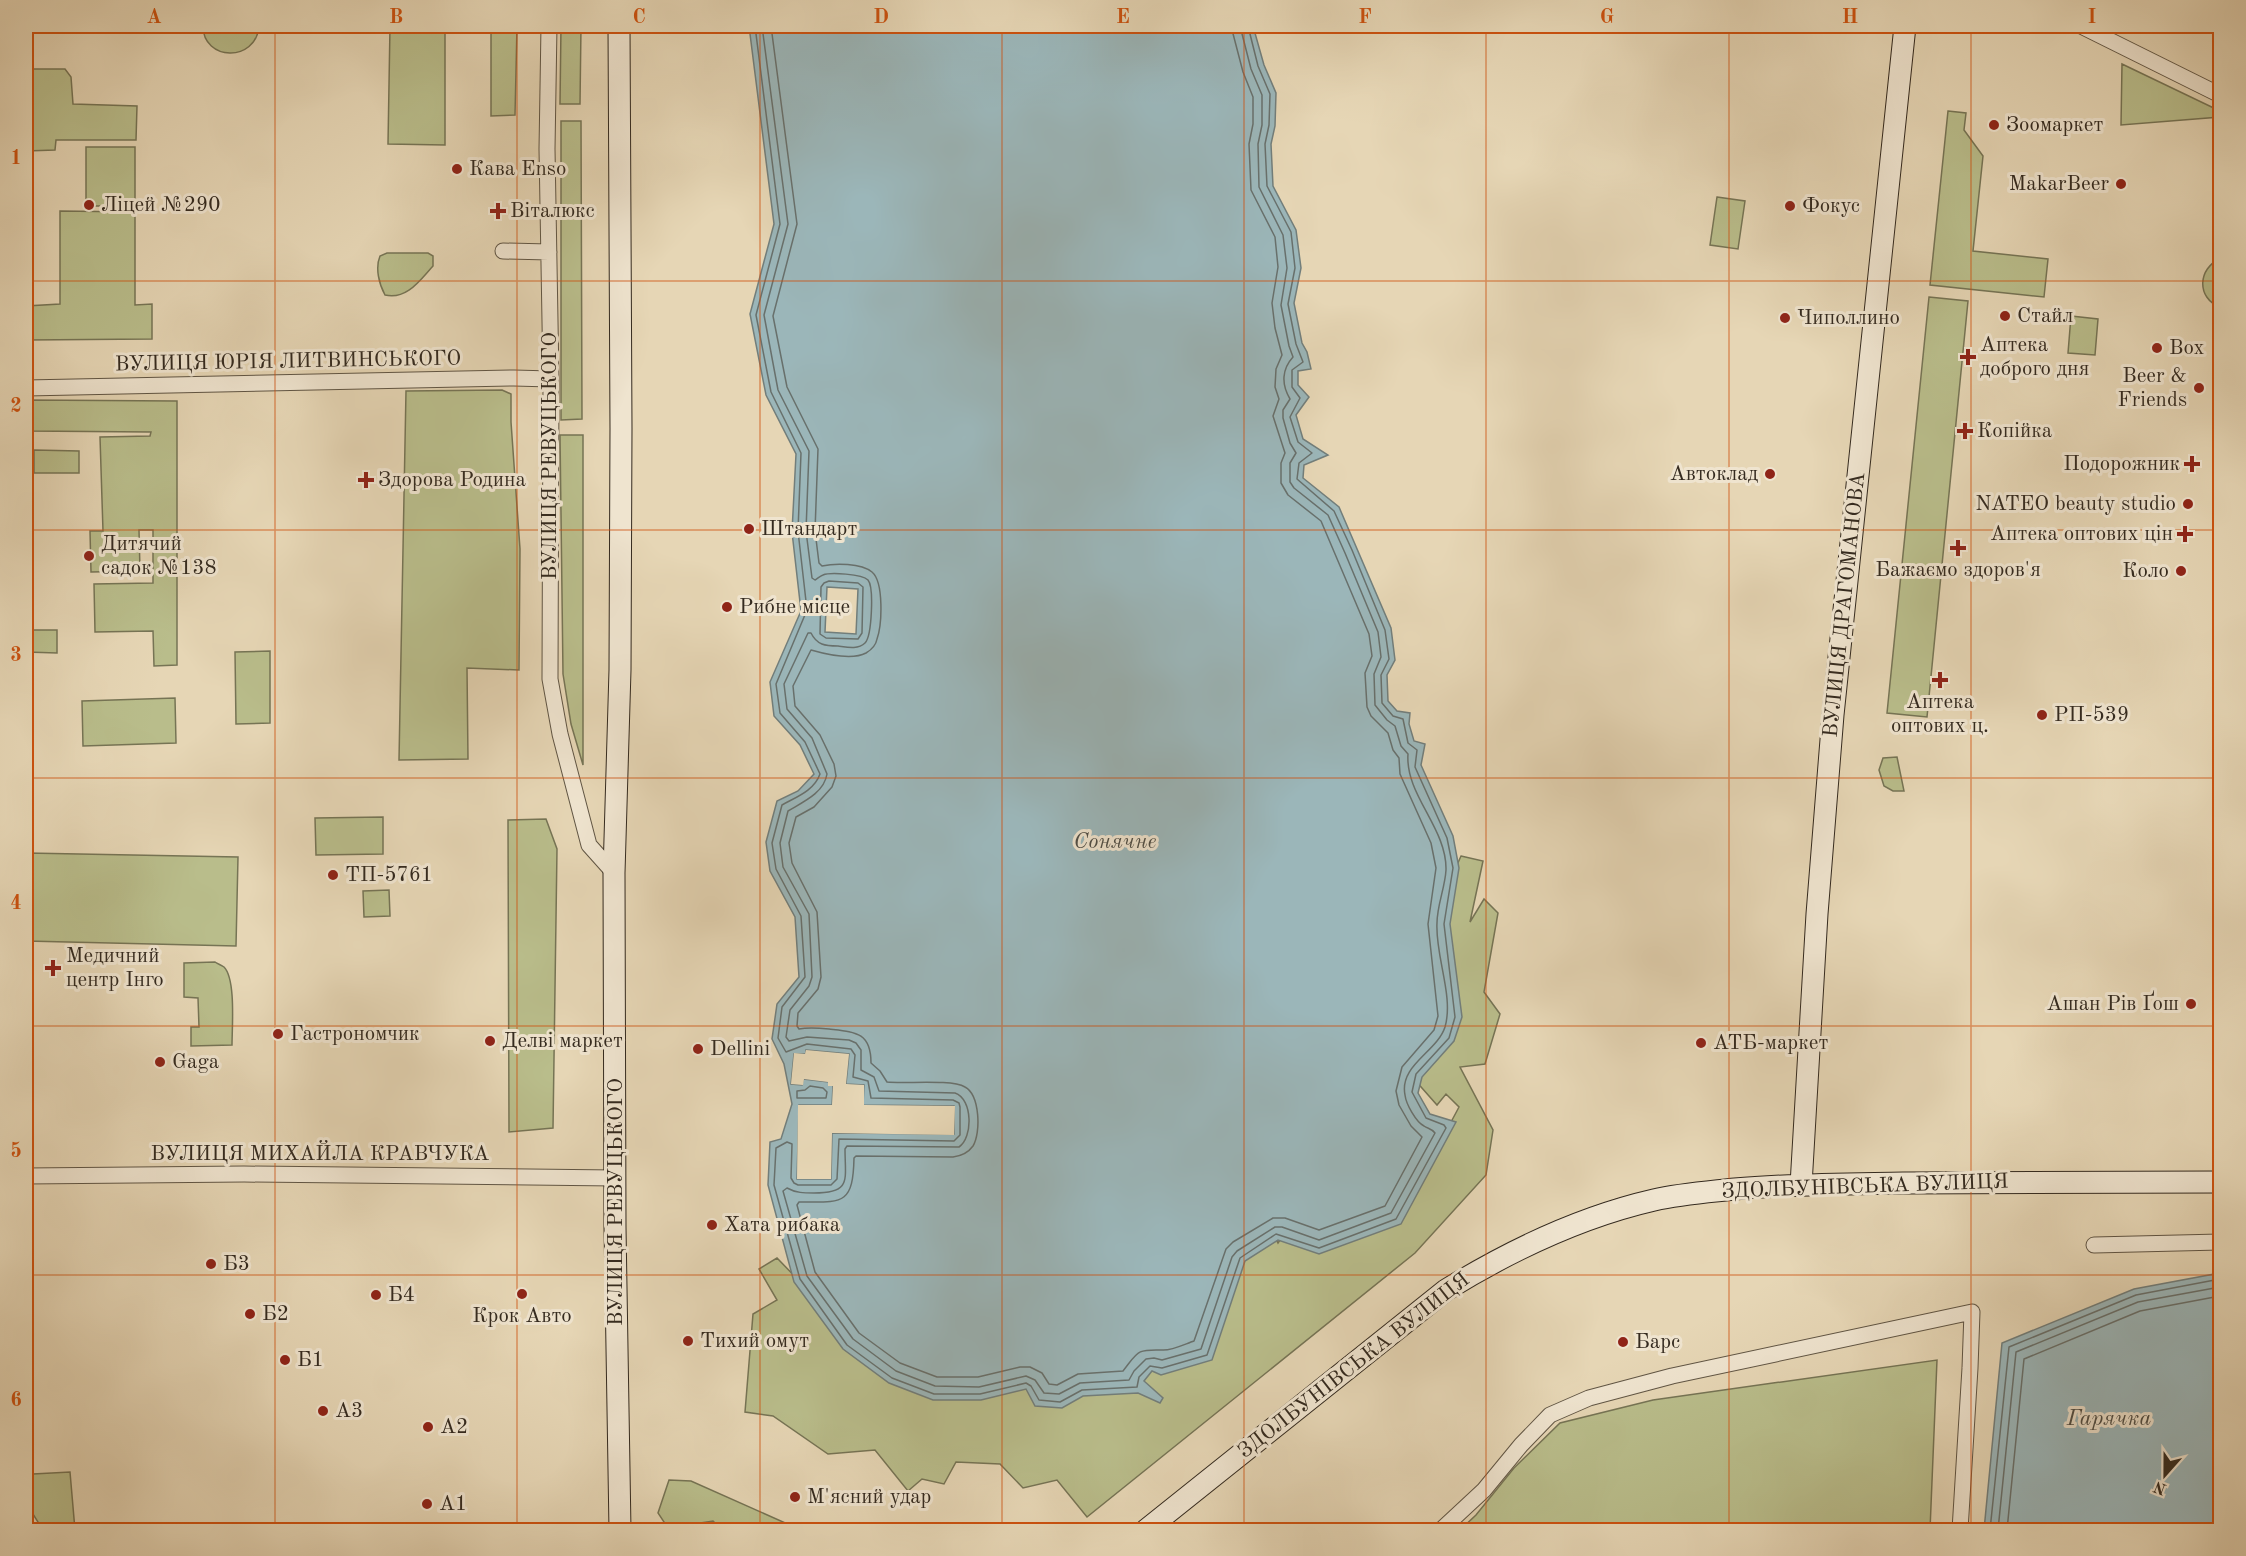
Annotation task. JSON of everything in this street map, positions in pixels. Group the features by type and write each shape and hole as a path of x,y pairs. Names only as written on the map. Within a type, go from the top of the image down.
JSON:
{"street":[{"name":"ВУЛИЦЯ РЕВУЦЬКОГО","path":"549,26 550,679 560,734 589,845 614,873"},
{"name":"ВУЛИЦЯ РЕВУЦЬКОГО","path":"620,26 620,670 614,873 620,1530"},
{"name":"ВУЛИЦЯ ДРАГОМАНОВА","path":"1801,1185 1816,914 1833,715 1905,26"},
{"path":"2081,26 2220,95"},
{"path":"503,251 549,252"},
{"name":"ВУЛИЦЯ ЮРІЯ ЛИТВИНСЬКОГО","path":"26,388 550,379"},
{"name":"ВУЛИЦЯ МИХАЙЛА КРАВЧУКА","path":"26,1176 244,1174 615,1178"},
{"name":"ЗДОЛБУНІВСЬКА ВУЛИЦЯ","path":"1146,1530 1446,1290 1542,1238 1610,1212 1656,1199 1703,1192 1801,1185 2220,1182"},
{"path":"2094,1245 2220,1242"},
{"path":"1442,1530 1484,1490 1521,1445 1550,1416 1589,1398 1672,1376 1972,1312 1960,1530"}],"green space":[{"path":"203,26 259,26 256,38 249,47 230,53 211,46 205,38"},
{"path":"390,26 445,26 445,145 388,144"},
{"path":"491,26 517,26 515,115 491,116"},
{"path":"561,26 581,26 580,104 560,104"},
{"path":"2122,64 2220,111 2220,117 2121,125"},
{"path":"26,69 65,69 71,77 73,104 137,106 136,140 56,140 55,150 26,151"},
{"path":"1948,111 1966,113 1964,130 1983,156 1973,251 2048,259 2044,297 1930,285"},
{"path":"561,121 581,121 582,419 561,420"},
{"path":"86,147 135,147 135,206 86,206"},
{"path":"1717,197 1745,201 1738,249 1710,245"},
{"path":"60,211 135,212 135,305 152,304 152,339 26,340 26,306 60,304"},
{"path":"387,253 428,253 433,256 433,266 418,283 406,292 393,296 385,295 379,281 378,266 380,256"},
{"path":"2220,259 2220,307 2207,297 2203,283 2207,269"},
{"path":"1929,297 1968,301 1927,717 1887,713"},
{"path":"2071,316 2098,319 2095,355 2068,353"},
{"path":"502,390 511,394 520,549 519,670 467,668 468,759 399,760 406,391"},
{"path":"26,400 177,401 177,665 154,666 153,631 95,632 94,584 153,583 153,530 139,530 140,571 91,572 90,531 103,531 100,437 150,436 151,432 26,431"},
{"path":"560,435 583,435 583,765 571,724 563,674"},
{"path":"34,450 79,451 79,473 34,473"},
{"path":"26,630 57,630 57,653 26,652"},
{"path":"270,651 270,723 236,724 235,652"},
{"path":"175,698 176,743 83,746 82,701"},
{"path":"1897,757 1904,791 1893,791 1884,786 1879,770 1883,758"},
{"path":"383,817 383,854 316,855 315,818"},
{"path":"546,819 557,849 553,1128 509,1132 508,820"},
{"path":"26,853 238,857 236,946 26,941"},
{"path":"1461,856 1483,861 1470,922 1484,899 1498,913 1484,992 1500,1014 1485,1064 1460,1067 1493,1130 1486,1175 1415,1253 1087,1517 1057,1480 1023,1488 1000,1464 956,1462 944,1484 922,1479 908,1491 875,1450 828,1454 773,1416 745,1412 753,1314 777,1300 759,1269 777,1258 839,1322 1236,1251 1268,1224 1278,1243 1289,1227 1408,1203 1459,1107 1446,1094 1437,1105 1414,1079 1441,901"},
{"path":"389,890 390,916 364,917 363,891"},
{"path":"215,962 224,967 230,982 233,1004 232,1045 191,1046 191,1027 199,1027 198,998 184,997 184,963"},
{"path":"1937,1360 1930,1530 1460,1530 1476,1515 1514,1468 1560,1423 1653,1400"},
{"path":"70,1472 75,1530 43,1530 26,1503 26,1480 33,1474"},
{"path":"669,1480 691,1481 801,1530 716,1530 720,1528 713,1521 668,1528 658,1513"}],"water":[{"name":"Сонячне","path":"749,26 1253,26 1264,65 1276,93 1275,126 1271,144 1273,186 1296,230 1301,268 1294,303 1302,343 1311,369 1298,371 1298,385 1309,397 1296,415 1303,439 1328,455 1304,465 1303,478 1339,507 1391,628 1395,660 1387,675 1388,701 1397,711 1410,713 1409,724 1414,741 1425,744 1421,765 1453,836 1459,868 1450,924 1462,1017 1454,1041 1422,1077 1418,1093 1430,1114 1456,1122 1401,1224 1319,1254 1278,1240 1245,1261 1212,1360 1161,1375 1152,1371 1144,1381 1163,1398 1160,1403 1138,1393 1083,1396 1062,1408 1035,1406 1026,1389 981,1400 933,1400 889,1383 843,1349 794,1282 768,1185 770,1142 781,1139 792,1104 784,1064 772,1039 777,1004 799,977 795,917 770,871 766,842 777,801 798,791 814,774 800,745 774,716 770,682 801,611 792,532 796,454 766,395 750,314 774,224","holes":["827,587 858,589 856,634 825,632","806,1050 849,1054 846,1084 864,1085 863,1105 954,1106 954,1134 832,1133 831,1179 797,1179 799,1105 832,1105 833,1086 829,1082 803,1079 802,1085 791,1084 794,1054 806,1054"]},
{"name":"Гарячка","path":"2220,1273 2220,1530 1984,1530 2002,1343 2134,1289"}],"pier":[{"path":"806,1050 849,1054 846,1084 864,1085 864,1105 955,1106 954,1135 832,1133 831,1179 797,1179 798,1105 832,1105 833,1086 828,1086 828,1082 804,1079 803,1085 791,1084 794,1053 805,1054","holes":["809,1053 846,1057 843,1085 861,1088 862,1107 951,1109 951,1132 831,1130 829,1132 828,1176 800,1176 801,1108 833,1108 836,1085 830,1079 803,1076 800,1082 794,1081 797,1057 807,1057"]}],"place":[{"name":"Зоомаркет","path":"1994,125"},
{"name":"Кава Enso","path":"457,169"},
{"name":"MakarBeer","path":"2121,184"},
{"name":"Ліцей №290","path":"89,205"},
{"name":"Фокус","path":"1790,206"},
{"name":"Віталюкс","path":"498,211"},
{"name":"Стайл","path":"2005,316"},
{"name":"Чиполлино","path":"1785,318"},
{"name":"Box","path":"2157,348"},
{"name":"Аптека доброго дня","path":"1968,357"},
{"name":"Beer & Friends","path":"2199,388"},
{"name":"Копійка","path":"1965,431"},
{"name":"Подорожник","path":"2192,464"},
{"name":"Автоклад","path":"1770,474"},
{"name":"Здорова Родина","path":"366,480"},
{"name":"NATEO beauty studio","path":"2188,504"},
{"name":"Штандарт","path":"749,529"},
{"name":"Аптека оптових цін","path":"2185,534"},
{"name":"Бажаємо здоров'я","path":"1958,548"},
{"name":"Дитячий садок №138","path":"89,556"},
{"name":"Коло","path":"2181,571"},
{"name":"Рибне місце","path":"727,607"},
{"name":"Аптека оптових ц.","path":"1940,680"},
{"name":"РП-539","path":"2042,715"},
{"name":"ТП-5761","path":"333,875"},
{"name":"Медичний центр Інго","path":"53,968"},
{"name":"Ашан Рів Ґош","path":"2191,1004"},
{"name":"Гастрономчик","path":"278,1034"},
{"name":"Делві маркет","path":"490,1041"},
{"name":"АТБ-маркет","path":"1701,1043"},
{"name":"Dellini","path":"698,1049"},
{"name":"Gaga","path":"160,1062"},
{"name":"Хата рибака","path":"712,1225"},
{"name":"Б3","path":"211,1264"},
{"name":"Крок Авто","path":"522,1294"},
{"name":"Б4","path":"376,1295"},
{"name":"Б2","path":"250,1314"},
{"name":"Тихий омут","path":"688,1341"},
{"name":"Барс","path":"1623,1342"},
{"name":"Б1","path":"285,1360"},
{"name":"А3","path":"323,1411"},
{"name":"А2","path":"428,1427"},
{"name":"М'ясний удар","path":"795,1497"},
{"name":"А1","path":"427,1504"}]}
